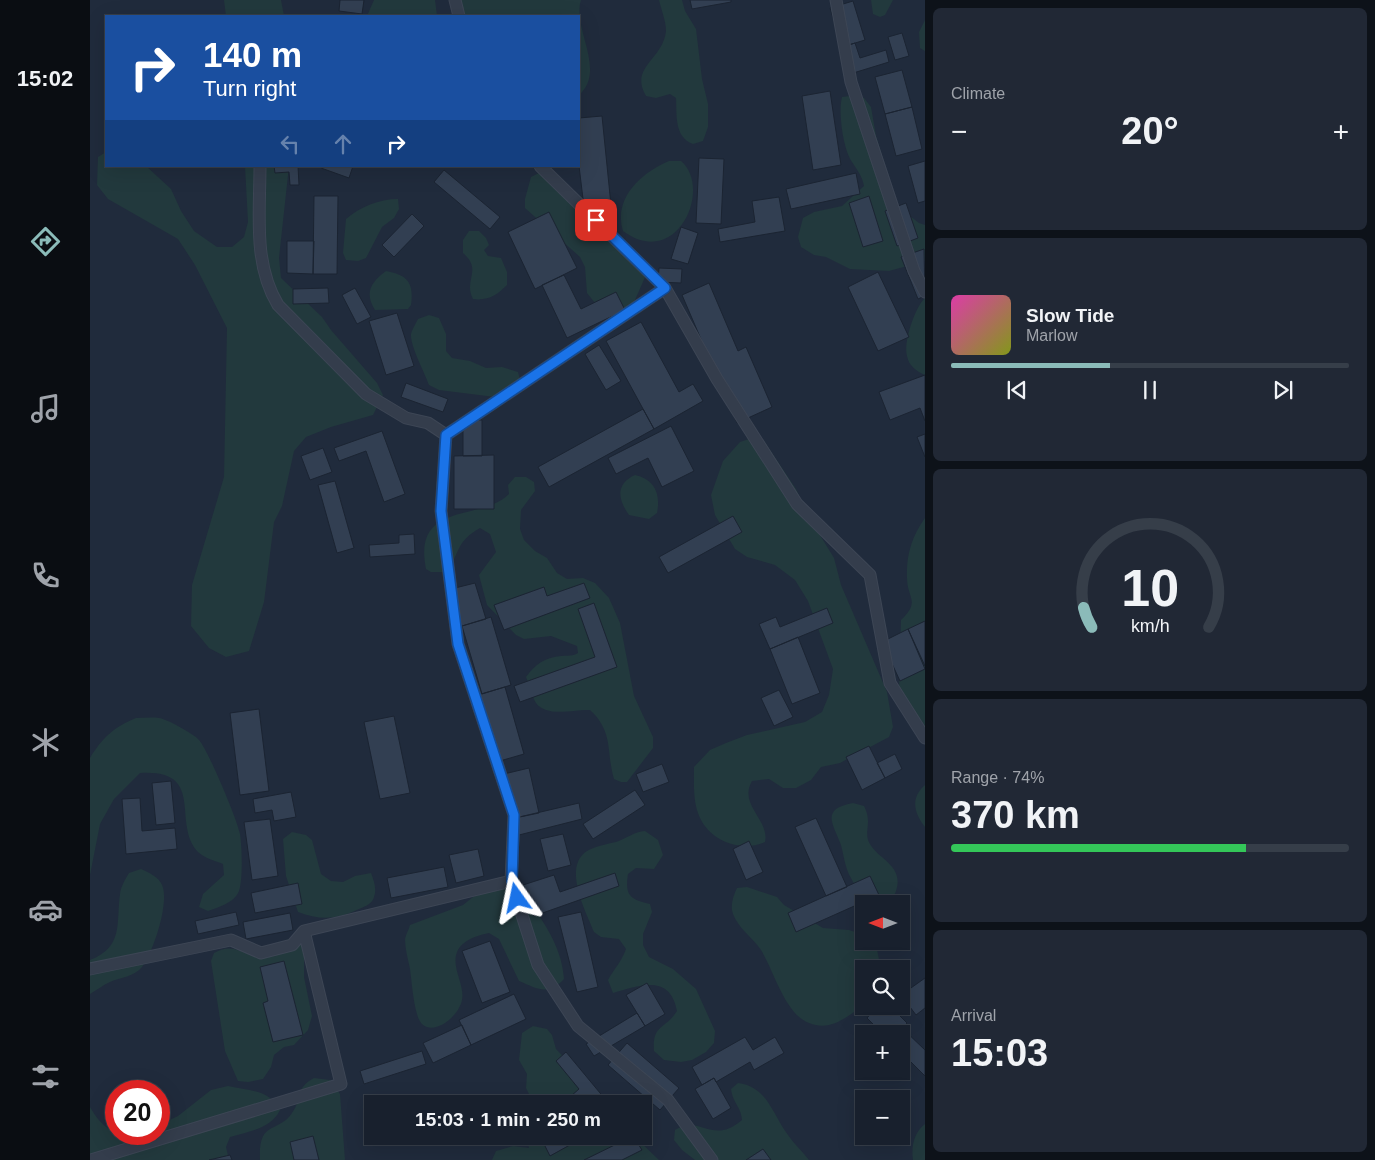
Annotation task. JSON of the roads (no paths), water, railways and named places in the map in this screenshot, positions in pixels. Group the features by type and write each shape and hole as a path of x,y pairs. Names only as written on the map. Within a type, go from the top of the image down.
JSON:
{"lane":[{"path":"455,0 459,15"},
{"path":"836,0 851,82 914,271 925,292"},
{"path":"260,167 261,266 269,292 278,306 366,394 406,418 428,423 446,435"},
{"path":"541,167 665,288 717,379 797,504 870,575 890,683 925,738"},
{"path":"446,435 665,288"},
{"path":"446,435 441,511 458,644 514,815 512,881 538,965 578,1026 668,1100 712,1160"},
{"path":"90,969 231,940 261,953 292,945 304,930 512,881"},
{"path":"91,1160 341,1084 304,930"}]}
